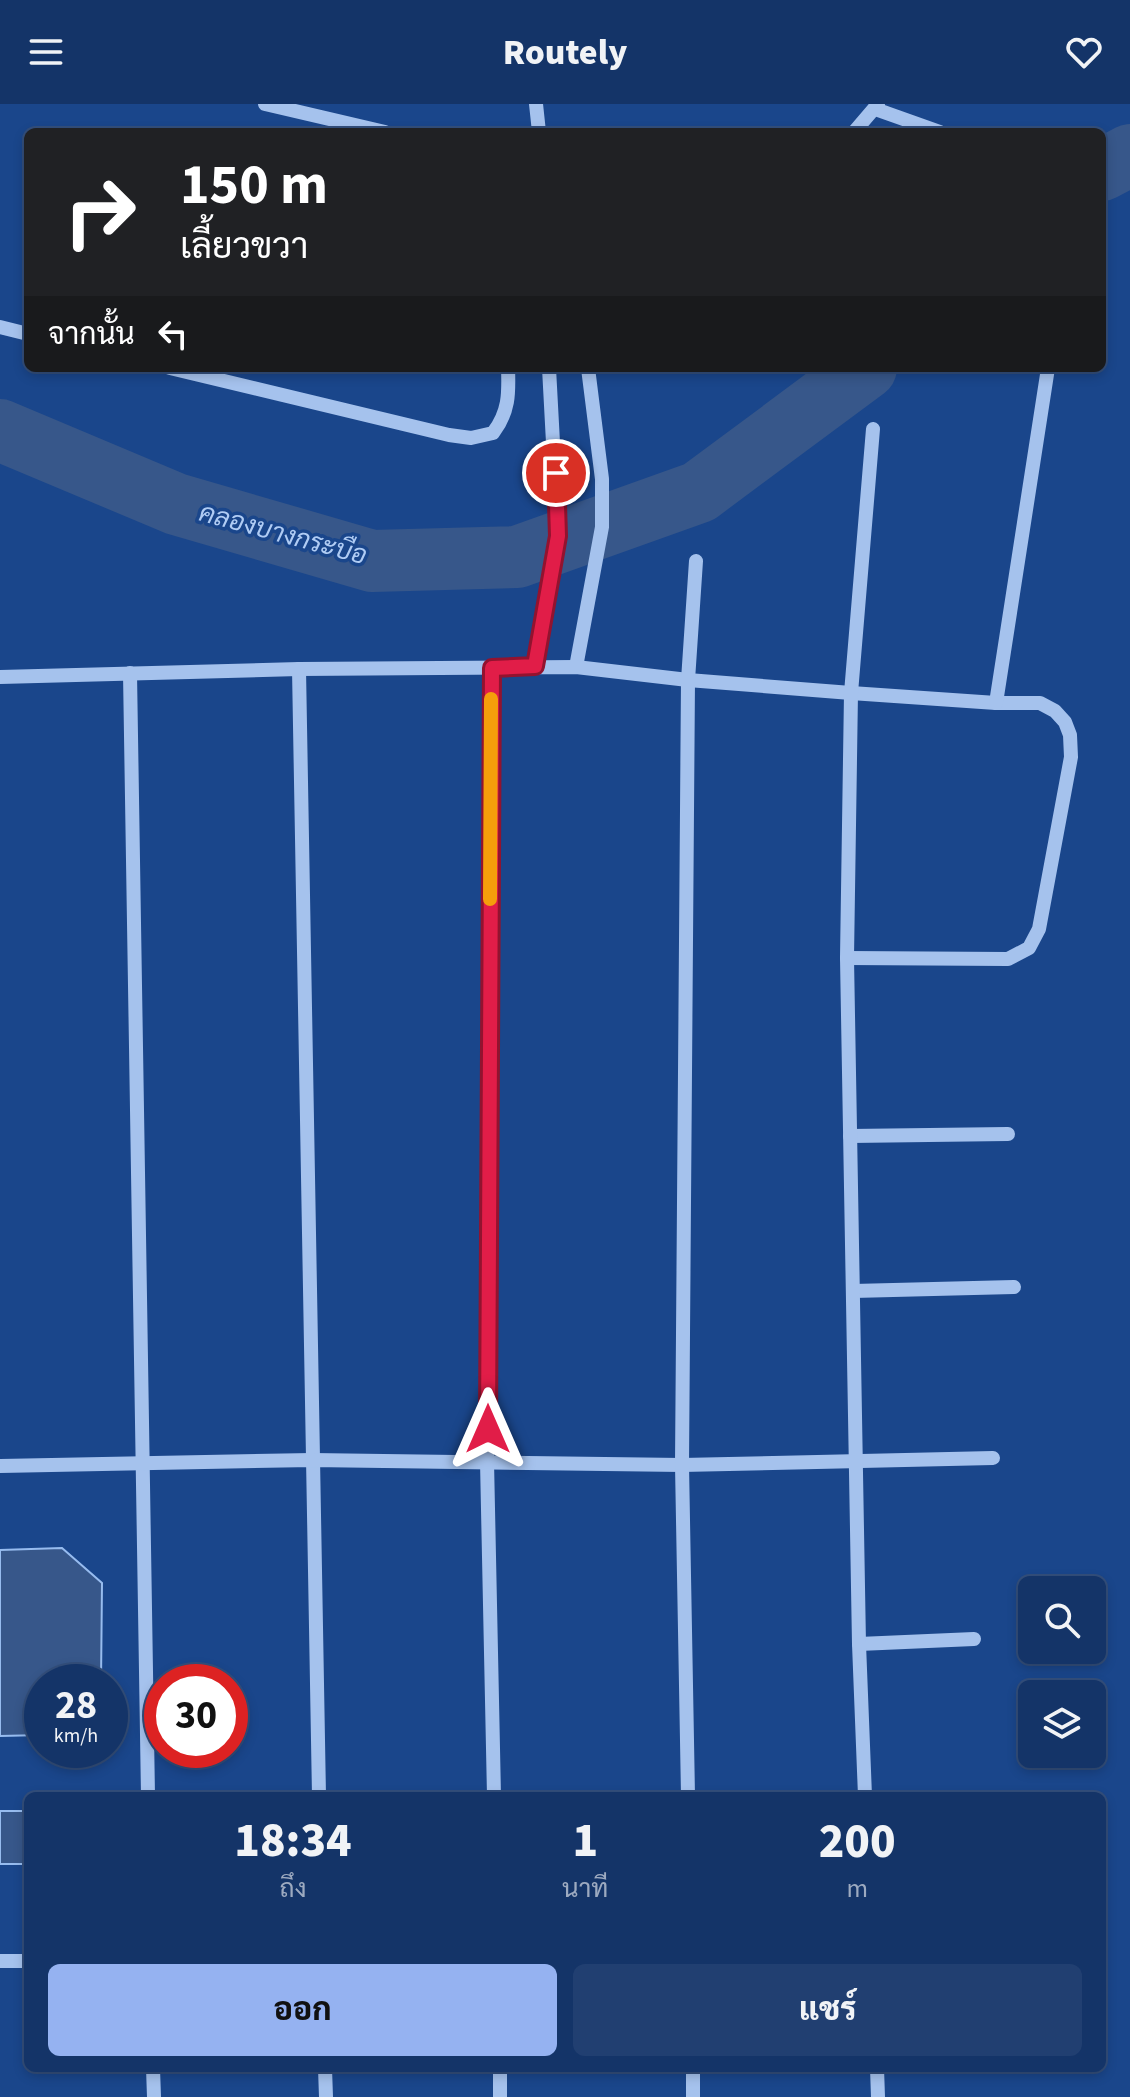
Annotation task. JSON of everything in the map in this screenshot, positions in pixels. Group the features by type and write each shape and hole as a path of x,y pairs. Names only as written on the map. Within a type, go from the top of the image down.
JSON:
{"street":[{"path":"265,104 368,128"},
{"path":"536,104 539,128"},
{"path":"858,128 877,107 930,128"},
{"path":"0,327 24,333"},
{"path":"187,372 471,438 493,433 503,420 509,400 508,372"},
{"path":"535,666 558,536 549,372"},
{"path":"576,667 602,527 602,479 589,372"},
{"path":"996,703 1047,372"},
{"path":"865,1792 859,1644 847,958 851,693 873,429"},
{"path":"688,1792 682,1465 688,680 696,561"},
{"path":"0,677 299,669 576,667 688,680 851,693 1040,703 1055,711 1065,722 1070,735 1071,757 1039,929 1029,948 1008,959 847,958"},
{"path":"492,668 487,1461 494,1792"},
{"path":"299,669 319,1792"},
{"path":"130,673 148,1792"},
{"path":"850,1136 1008,1134"},
{"path":"853,1291 1014,1287"},
{"path":"0,1466 312,1460 682,1465 993,1458"},
{"path":"859,1644 974,1639"},
{"path":"0,1961 24,1961"},
{"path":"153,2072 154,2097"},
{"path":"325,2072 326,2097"},
{"path":"500,2072 500,2097"},
{"path":"693,2072 693,2097"},
{"path":"877,2072 878,2097"}],"water":[{"path":"62,1548 102,1583 101,1664 24,1664 24,1735 0,1736 0,1550"},
{"path":"0,1811 24,1811 23,1864 0,1864"}],"waterway":[{"name":"คลองบางกระบือ","path":"1106,168 1130,155"},
{"name":"คลองบางกระบือ","path":"0,430 176,504 372,561 517,557 699,492 861,372"}],"slow traffic":[{"path":"490,899 491,699"}],"route":[{"path":"488,1429 492,668 535,666 558,536 556,473"}]}
